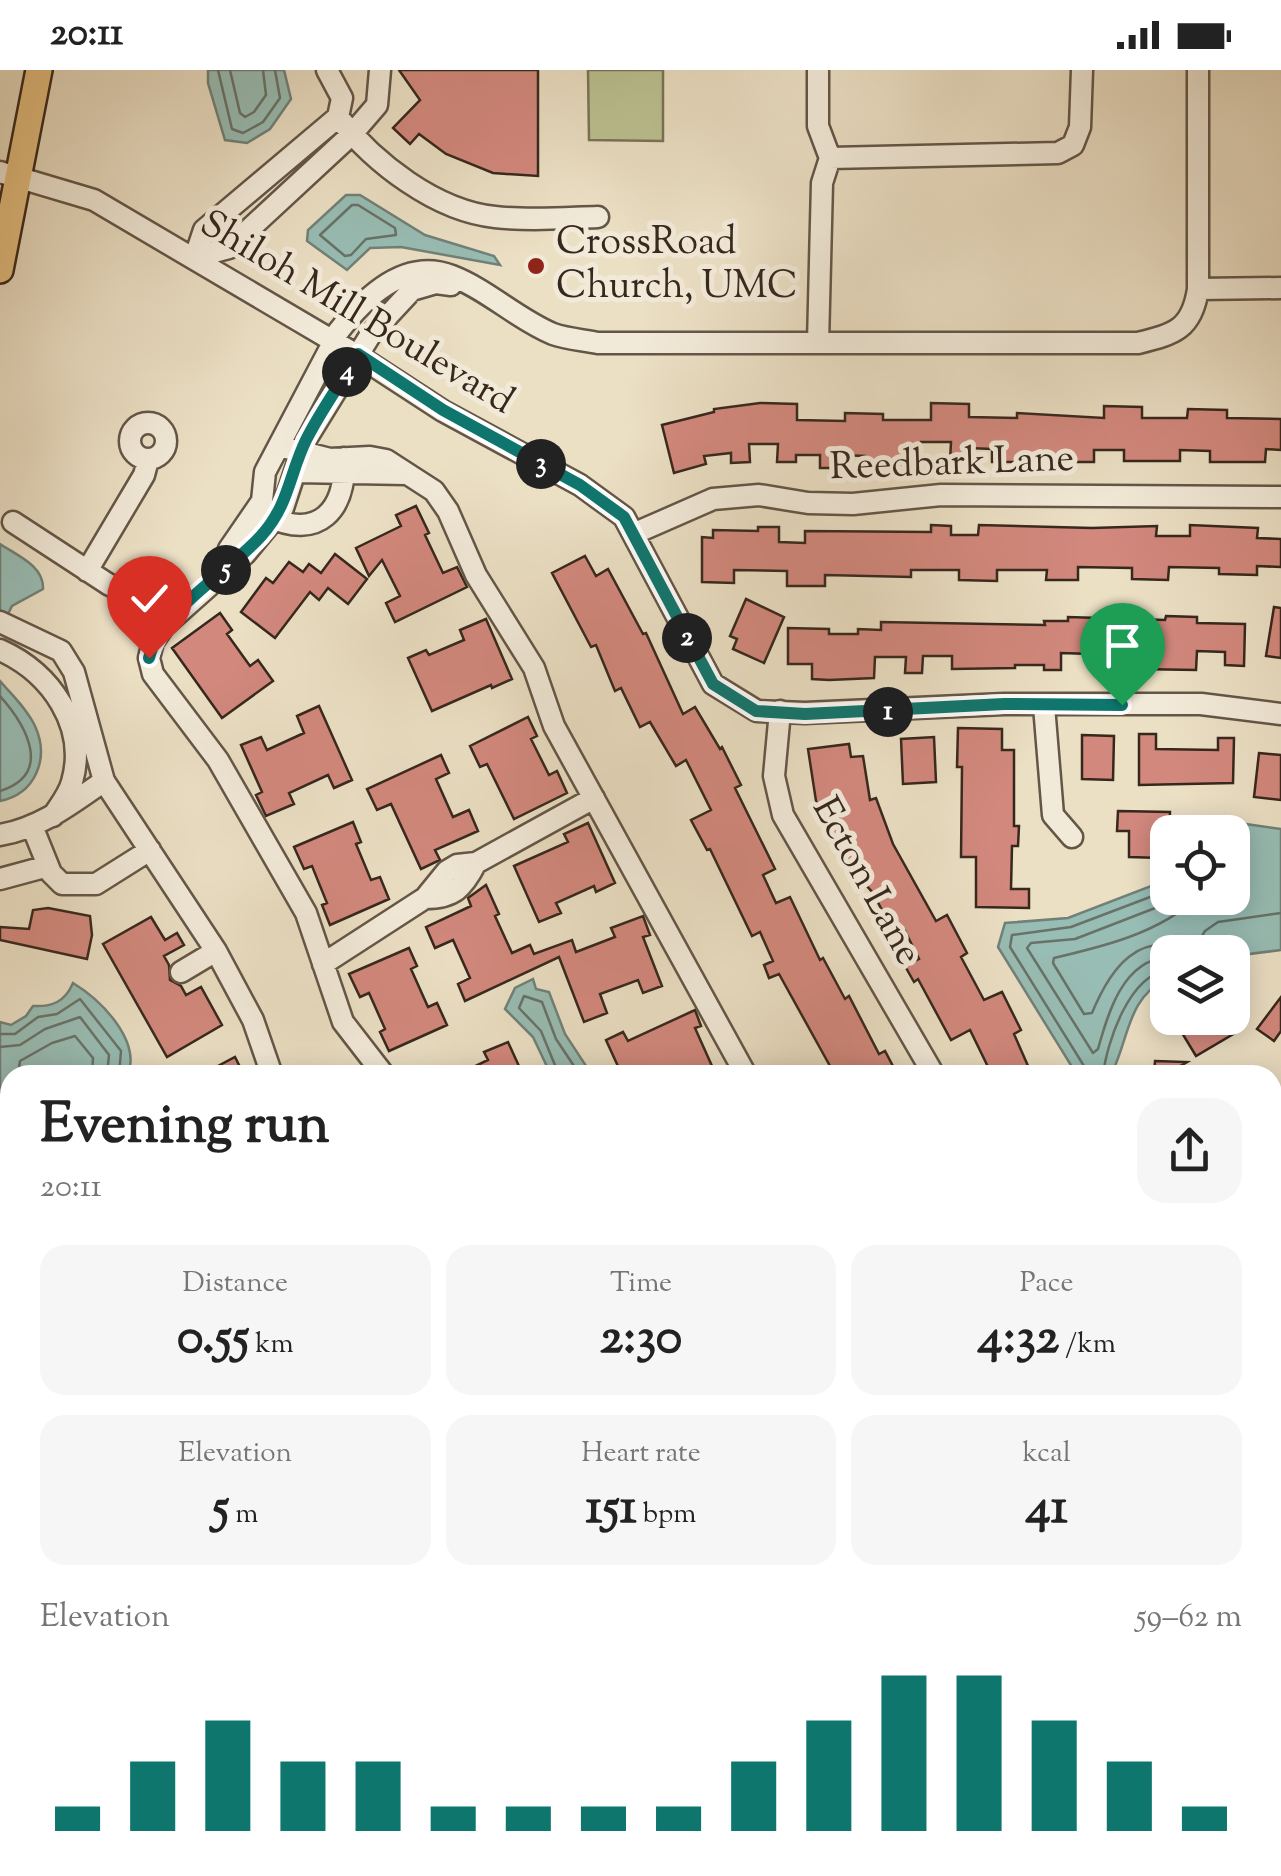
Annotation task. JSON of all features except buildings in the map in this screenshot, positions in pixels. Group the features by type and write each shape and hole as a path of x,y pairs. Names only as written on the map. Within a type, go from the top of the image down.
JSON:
{"main road":[{"path":"0,270 9,175 39,70"}],"street":[{"path":"327,70 342,98 345,126 407,179 448,205 492,217 598,217"},
{"path":"195,257 204,230 377,104 380,70"},
{"path":"818,70 818,126 830,158 822,183 818,343"},
{"path":"830,158 1058,153 1073,144 1080,127 1082,70"},
{"path":"376,1065 344,1022 306,913 218,760 154,674 149,658 153,642 174,617 245,554 265,515 265,472 333,340 368,295 393,281 422,272 450,275 556,335 598,343 1138,343 1170,336 1195,309 1198,289 1198,70"},
{"path":"195,257 229,248 345,126"},
{"name":"Shiloh Mill Boulevard","path":"9,175 94,200 358,354 443,410 580,485 624,517 713,684 756,711 879,712 1004,704 1201,704 1281,714"},
{"path":"265,515 283,508 299,462 358,354 392,308 412,290 436,283 472,288"},
{"path":"1198,289 1281,288"},
{"path":"279,446 299,462 330,459 344,467"},
{"path":"344,467 370,457 386,460 434,492 448,511 476,574 534,668 554,726 741,1065"},
{"path":"87,571 144,475 148,460"},
{"path":"265,515 300,526 315,524 339,501 344,467"},
{"name":"Reedbark Lane","path":"633,534 712,500 759,495 808,504 853,504 941,495 1281,497"},
{"path":"14,522 87,571 174,617"},
{"path":"9,627 61,651 74,672 104,781 216,951 253,1020 269,1065"},
{"path":"5,653 44,681 62,703 74,732 77,747 72,786 54,816"},
{"path":"1044,706 1052,816 1072,837"},
{"name":"Ecton Lane","path":"780,711 774,776 784,815 928,1065"},
{"path":"0,835 54,816 104,781"},
{"path":"323,964 425,898 447,871 476,863 594,798"},
{"path":"32,826 48,866 62,884 96,884 150,850"},
{"path":"0,880 48,866"},
{"path":"181,972 216,951"}],"green space":[{"path":"588,70 663,70 663,141 589,140"}],"water":[{"path":"208,70 284,70 291,99 270,129 247,143 225,140 208,83"},
{"path":"346,195 360,195 425,235 494,256 500,265 401,247 370,248 347,270 307,241 308,230"},
{"path":"0,544 35,568 43,589 12,606 0,630"},
{"path":"0,681 32,720 41,751 30,783 0,801"},
{"path":"1250,825 1281,829 1281,950 1250,954 1250,935 1150,935 1150,991 1136,1008 1115,1065 1071,1065 998,947 1005,923 1068,918 1150,887 1150,915 1250,915"},
{"path":"533,979 536,989 549,992 565,1034 585,1065 546,1065 533,1037 505,1009 515,988"},
{"path":"73,983 106,1010 124,1035 130,1065 0,1065 0,1022 11,1025 33,1006 46,1006 66,995"}],"place":[{"name":"CrossRoad Church, UMC","path":"536,266"}],"route":[{"path":"149,658 153,642 164,626 245,554 283,508 305,441 358,354 443,410 580,485 624,517 713,684 756,711 805,714 1004,704 1122,705"}]}
